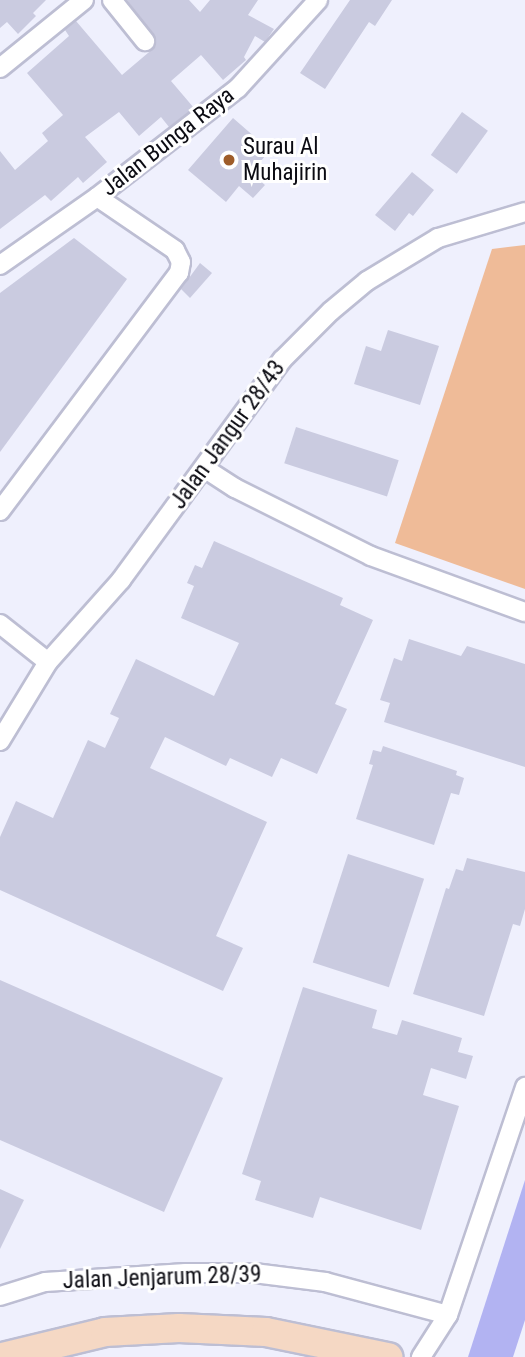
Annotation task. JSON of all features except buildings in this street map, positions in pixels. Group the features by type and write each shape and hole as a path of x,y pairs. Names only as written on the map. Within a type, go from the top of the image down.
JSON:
{"main road":[{"path":"2,1357 105,1332 178,1328 266,1332 388,1357"}],"street":[{"path":"0,68 84,0"},
{"path":"111,0 145,41"},
{"name":"Jalan Bunga Raya","path":"0,265 97,197 238,88 318,0"},
{"path":"0,511 179,273 181,262 175,250 97,197"},
{"name":"Jalan Jangur 28/43","path":"0,741 48,662 121,580 282,360 331,311 367,281 438,238 525,212"},
{"path":"204,468 235,488 371,556 525,612"},
{"path":"0,624 48,662"},
{"path":"421,1357 448,1315 525,1087"},
{"name":"Jalan Jenjarum 28/39","path":"0,1296 45,1282 186,1273 254,1273 325,1282 448,1315"}],"shaded area":[{"path":"525,245 525,589 395,543 492,249"}],"water":[{"path":"525,1180 525,1320 513,1357 468,1357"}],"place":[{"name":"Surau Al Muhajirin","path":"229,160"}]}
